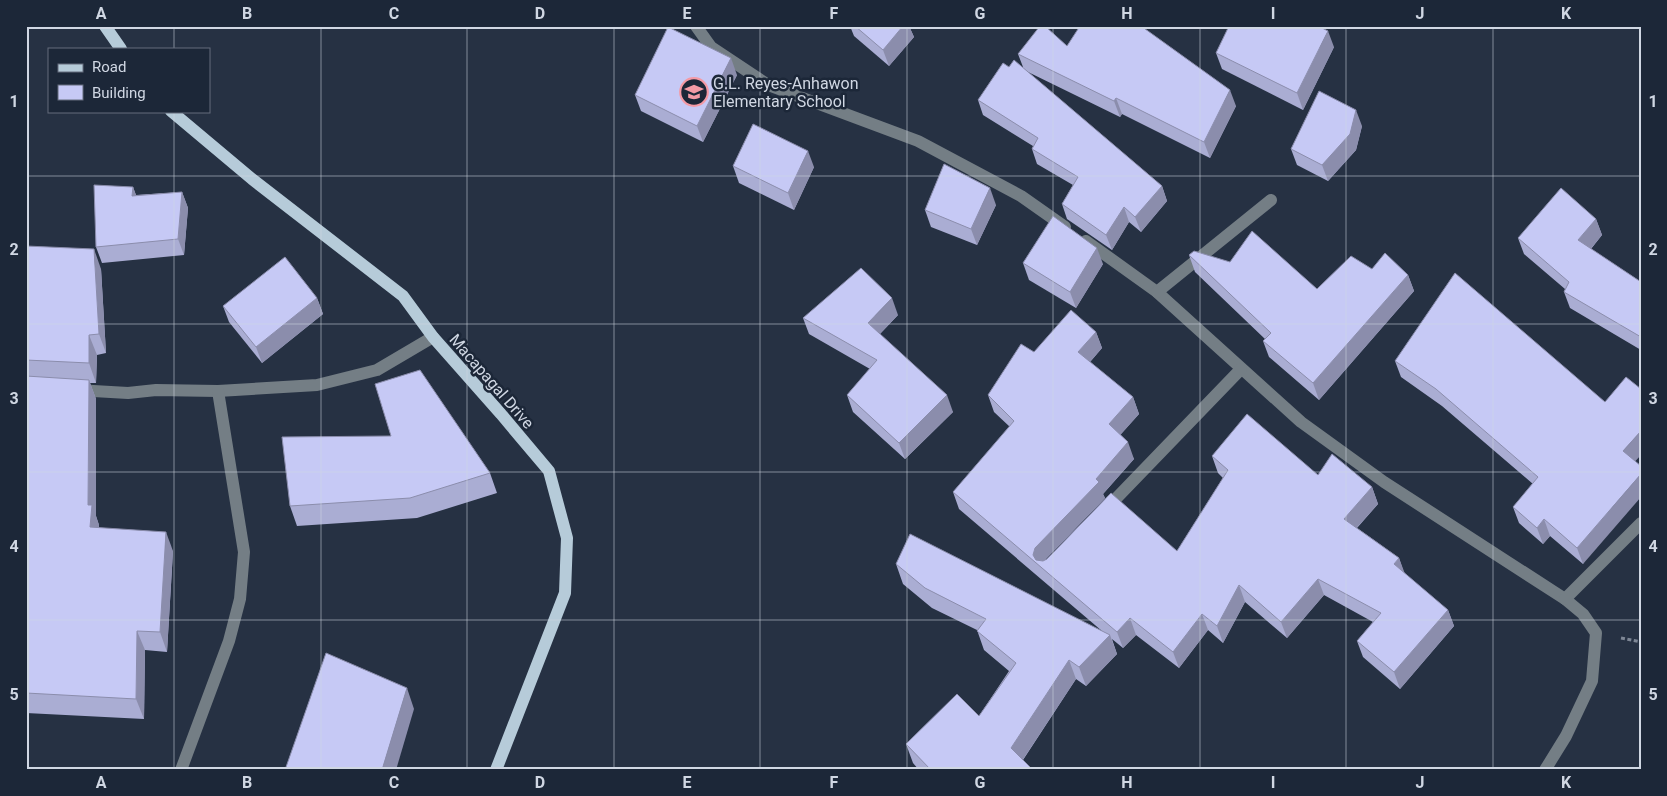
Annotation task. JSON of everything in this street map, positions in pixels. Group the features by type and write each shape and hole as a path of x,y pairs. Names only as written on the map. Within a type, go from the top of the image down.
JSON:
{"main road":[{"path":"105,26 120,48"},
{"name":"Macapagal Drive","path":"172,112 252,180 403,296 433,337 549,472 567,538 565,593 496,770"}],"street":[{"path":"696,26 711,47 768,85 918,141 1021,196 1157,292 1301,422 1384,482 1565,599 1583,614 1596,633 1592,681 1566,736 1545,770"},
{"path":"1157,292 1271,200"},
{"path":"59,389 128,393 156,390 218,391 317,385 376,370 433,337"},
{"path":"1096,520 1241,369"},
{"path":"181,770 229,641 240,599 244,552 218,391"},
{"path":"1565,599 1641,523"}],"building":[{"path":"855,26 903,26 883,50"},
{"path":"1040,26 1045,26 1067,46 1080,26 1141,26 1230,90 1204,142 1116,98 1114,101 1018,54"},
{"path":"1229,26 1318,26 1328,31 1297,93 1216,53"},
{"path":"668,27 731,58 697,126 635,95"},
{"path":"1014,60 1162,186 1135,217 1124,207 1106,235 1062,204 1078,177 1032,149 1038,138 978,100 1003,63 1009,67"},
{"path":"1319,91 1356,110 1350,134 1322,165 1291,149"},
{"path":"753,124 808,151 788,193 733,166"},
{"path":"944,164 990,188 971,229 925,210"},
{"path":"94,185 133,187 132,196 182,192 178,239 96,247"},
{"path":"1561,188 1596,219 1578,240 1641,282 1641,337 1564,292 1569,282 1518,238"},
{"path":"1053,216 1097,248 1070,292 1023,263"},
{"path":"1252,231 1317,289 1351,256 1372,269 1385,253 1408,275 1313,383 1263,341 1271,333 1189,255 1194,251 1230,262"},
{"path":"26,246 94,249 99,334 89,335 89,363 26,360"},
{"path":"285,257 317,298 256,347 223,306"},
{"path":"861,268 892,298 868,323 947,395 899,443 847,395 877,360 803,318"},
{"path":"1455,273 1605,402 1626,377 1641,389 1641,431 1623,451 1641,466 1641,474 1577,548 1544,519 1537,528 1513,507 1538,477 1436,389 1395,361"},
{"path":"1071,310 1096,332 1078,352 1133,397 1109,424 1128,442 1096,479 1099,482 1035,548 1033,555 1036,560 1043,561 1047,559 1111,493 1177,551 1228,470 1212,456 1247,414 1318,475 1332,454 1372,487 1344,519 1399,558 1394,564 1448,610 1394,672 1357,641 1381,613 1318,579 1281,622 1239,585 1217,626 1202,614 1173,652 1130,618 1117,632 953,492 1014,421 988,395 1021,344 1034,352"},
{"path":"420,370 490,473 410,498 290,506 282,437 391,436 375,384"},
{"path":"26,376 89,380 88,505 92,505 90,527 166,532 160,632 137,631 136,699 26,693"},
{"path":"910,534 1110,635 1079,667 1069,660 1011,748 1033,770 931,770 906,744 957,694 979,716 1016,663 977,631 986,619 925,588 896,564"},
{"path":"326,653 407,688 382,770 285,770"}],"place":[{"name":"G.L. Reyes-Anhawon Elementary School","path":"694,92"}]}
